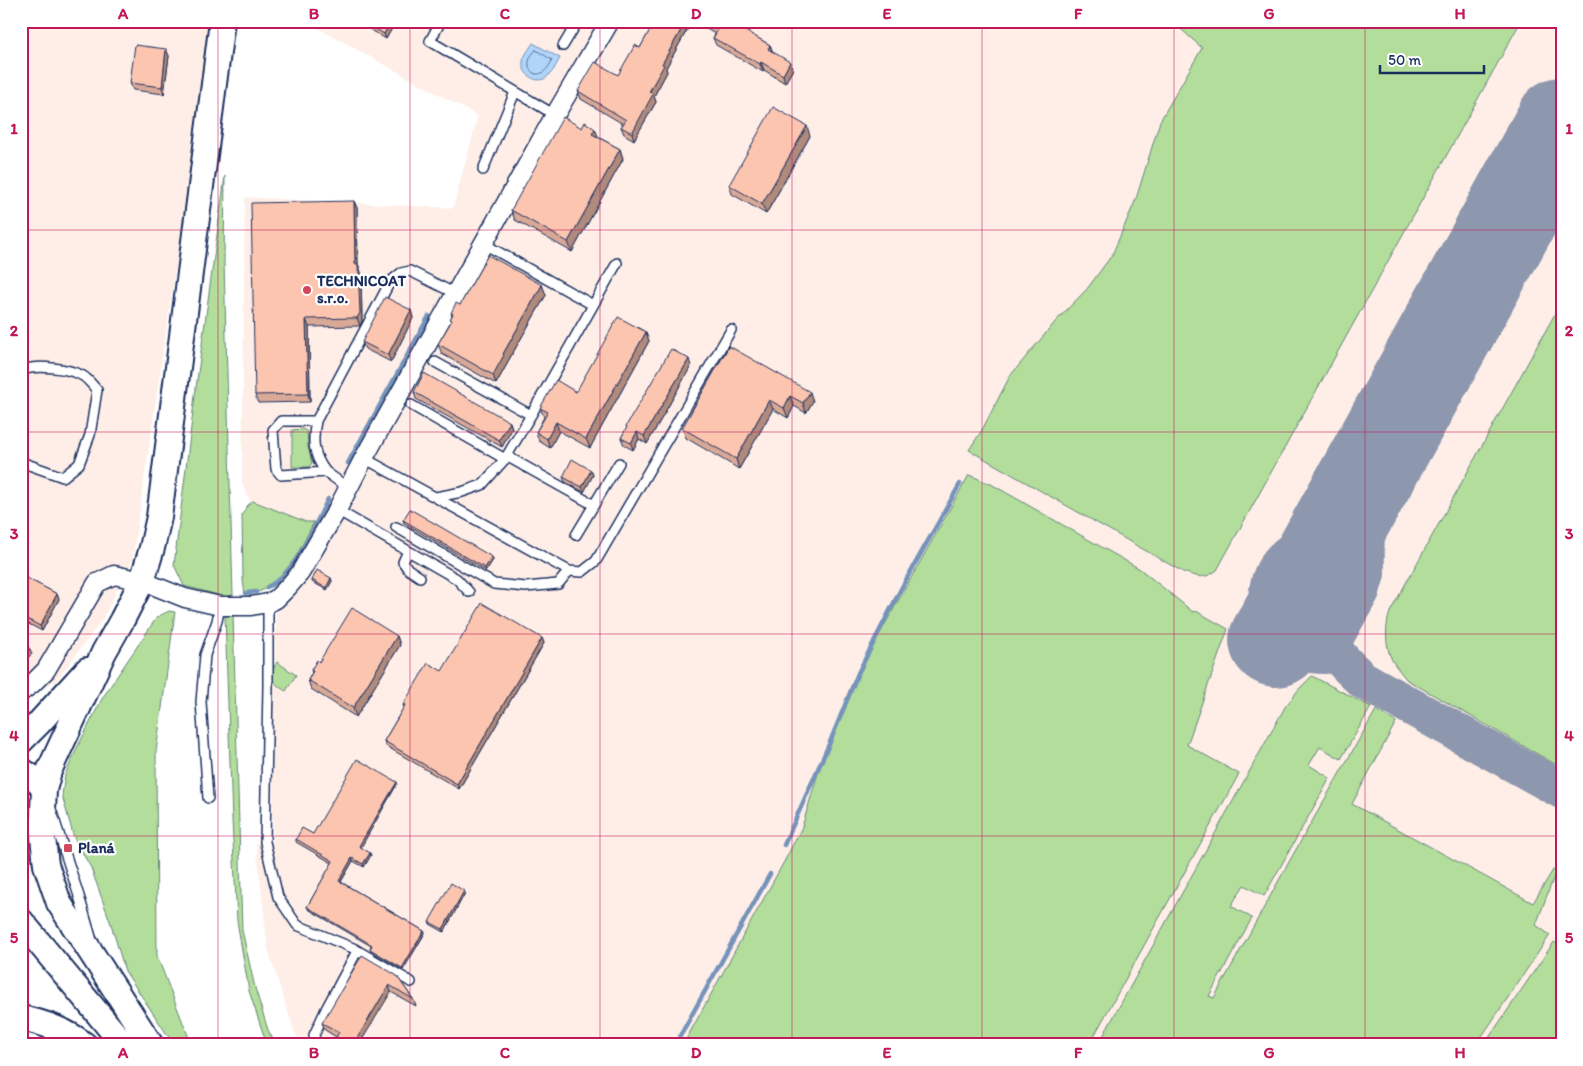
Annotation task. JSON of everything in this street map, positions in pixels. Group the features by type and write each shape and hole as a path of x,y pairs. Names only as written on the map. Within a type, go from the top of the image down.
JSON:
{"main road":[{"path":"151,1045 59,903 46,865 42,828 44,790 57,752 104,652 142,581 152,548 159,516 222,21"},
{"path":"21,741 30,726 104,652"},
{"path":"21,770 38,781 44,790"},
{"path":"21,921 124,1045"},
{"path":"21,1018 47,1024 74,1037 85,1045"}],"street":[{"path":"21,692 46,670 98,583 114,575 142,581 185,598 220,606 251,606 268,603 276,599 288,587 300,573 337,510 555,115 610,21"}],"lane":[{"path":"441,21 430,41 555,115"},
{"path":"563,46 578,21"},
{"path":"483,170 515,92"},
{"path":"484,244 593,305"},
{"path":"436,497 462,492 482,485 505,459 617,263"},
{"path":"348,488 326,472 318,460 314,446 316,421 390,282 401,273 410,271 456,294"},
{"path":"364,458 569,571 582,572 596,561 731,330"},
{"path":"435,362 531,414"},
{"path":"21,371 50,366 84,376 97,390 90,435 79,464 63,477 21,462"},
{"path":"411,405 505,459 510,458 594,505"},
{"path":"316,421 281,421 273,430 276,469 281,475 326,472"},
{"path":"576,535 619,463"},
{"path":"337,510 457,580 468,592"},
{"path":"396,528 494,584 526,587 558,584 569,571"},
{"path":"425,561 432,549"},
{"path":"408,551 403,562 408,569 420,577"},
{"path":"268,603 265,842 278,897 297,925 357,951 411,982"},
{"path":"208,798 201,702 205,655 217,621 220,606"},
{"path":"319,1045 315,1042 314,1035 357,951"}],"shaded area":[{"path":"21,21 209,21 200,105 132,561 102,620 57,680 21,701"},
{"path":"305,21 1562,21 1562,1045 302,1045 294,1031 268,949 256,843 273,841 273,697 276,615 292,587 242,484 245,197 453,208 478,116"}],"green space":[{"path":"1172,21 1521,21 1217,570 1201,577 1183,572 969,450 982,430 1010,376 1056,321 1087,289 1112,255 1136,199 1160,121 1202,48"},
{"path":"225,176 224,262 233,595 226,597 184,586 174,565"},
{"path":"1562,301 1562,768 1407,680 1392,660 1386,636 1390,612"},
{"path":"303,429 307,432 312,463 309,467 292,467 292,430"},
{"path":"969,475 991,484 1140,569 1193,612 1196,611 1228,629 1187,745 1239,774 1089,1045 683,1045 802,827 819,770 850,693 871,649"},
{"path":"253,501 306,522 314,522 295,557 280,578 259,592 245,595 242,515 247,506"},
{"path":"169,611 175,612 156,752 157,956 193,1045 174,1045 125,971 91,868 74,838 62,795 65,775 103,697 157,617"},
{"path":"233,614 242,930 255,988 268,1030 276,1045 267,1045 249,991 237,921 225,617"},
{"path":"277,662 296,675 286,691 277,685 273,679 272,675"},
{"path":"1312,676 1371,707 1341,759 1320,747 1309,765 1330,778 1264,896 1244,885 1231,906 1252,918 1209,996 1214,998 1376,710 1396,722 1352,804 1533,903 1553,870 1556,871 1536,925 1550,935 1476,1045 1098,1045 1285,707"},
{"path":"1554,942 1562,947 1562,1045 1484,1045"}],"water":[{"path":"533,43 560,58 551,73 540,80 536,80 528,75 523,66 525,56"}],"building":[{"path":"363,21 391,21 384,34"},
{"path":"655,21 686,21 662,64 664,65 649,92 653,94 632,133 621,127 626,120 578,91 595,62 618,75 635,45 640,48"},
{"path":"703,21 728,21 770,45 768,49 790,62 783,75 713,38 718,30"},
{"path":"135,45 166,49 162,87 130,83"},
{"path":"773,107 807,126 762,204 729,185"},
{"path":"563,117 582,128 585,122 595,129 592,134 620,149 568,242 511,210"},
{"name":"TECHNICOAT s.r.o.","path":"354,201 355,264 358,264 360,313 357,318 306,319 308,394 255,395 251,203"},
{"path":"488,255 542,285 493,375 438,344 452,320 450,319 453,314 451,313 456,303 460,305"},
{"path":"385,297 411,310 388,355 362,342"},
{"path":"618,317 646,332 586,439 556,422 547,439 536,432 548,412 540,408 556,380 576,392"},
{"path":"729,346 810,392 803,403 790,396 784,408 769,400 736,459 682,428"},
{"path":"671,349 689,359 644,436 637,432 631,443 621,438 626,426"},
{"path":"424,373 510,422 499,440 414,392"},
{"path":"572,459 591,470 582,487 563,477"},
{"path":"410,509 492,557 485,568 403,520"},
{"path":"317,570 331,578 326,588 312,580"},
{"path":"21,575 57,594 40,626 21,616"},
{"path":"482,603 542,638 457,784 384,741 428,663 442,671"},
{"path":"352,608 397,636 353,708 308,680 317,660 319,662"},
{"path":"21,639 30,649 21,658"},
{"path":"357,759 397,782 359,846 370,853 363,864 352,858 339,881 424,931 402,968 370,949 372,945 307,907 333,861 296,839 302,828 313,834"},
{"path":"451,883 464,891 443,929 429,922"},
{"path":"362,955 396,975 413,999 389,985 353,1045 332,1045 339,1032 322,1023"}],"waterway":[{"path":"348,463 429,316"},
{"path":"784,845 830,742 858,673 902,587 960,484"},
{"path":"267,587 277,581 295,561 328,499"},
{"path":"246,593 256,592"},
{"path":"675,1045 770,874"}],"taxiway":[{"path":"1434,360 1327,554 1319,585 1319,607 1323,628 1330,644 1338,655 1363,680 1562,790"},
{"path":"1341,518 1322,537 1287,555 1274,571 1270,581 1267,602 1272,623 1287,642 1311,654 1325,655 1361,591 1366,574 1366,487"}],"runway":[{"path":"1276,640 1562,124"}],"place":[{"name":"TECHNICOAT s.r.o.","path":"307,290"},
{"name":"Planá","path":"68,848"}]}
